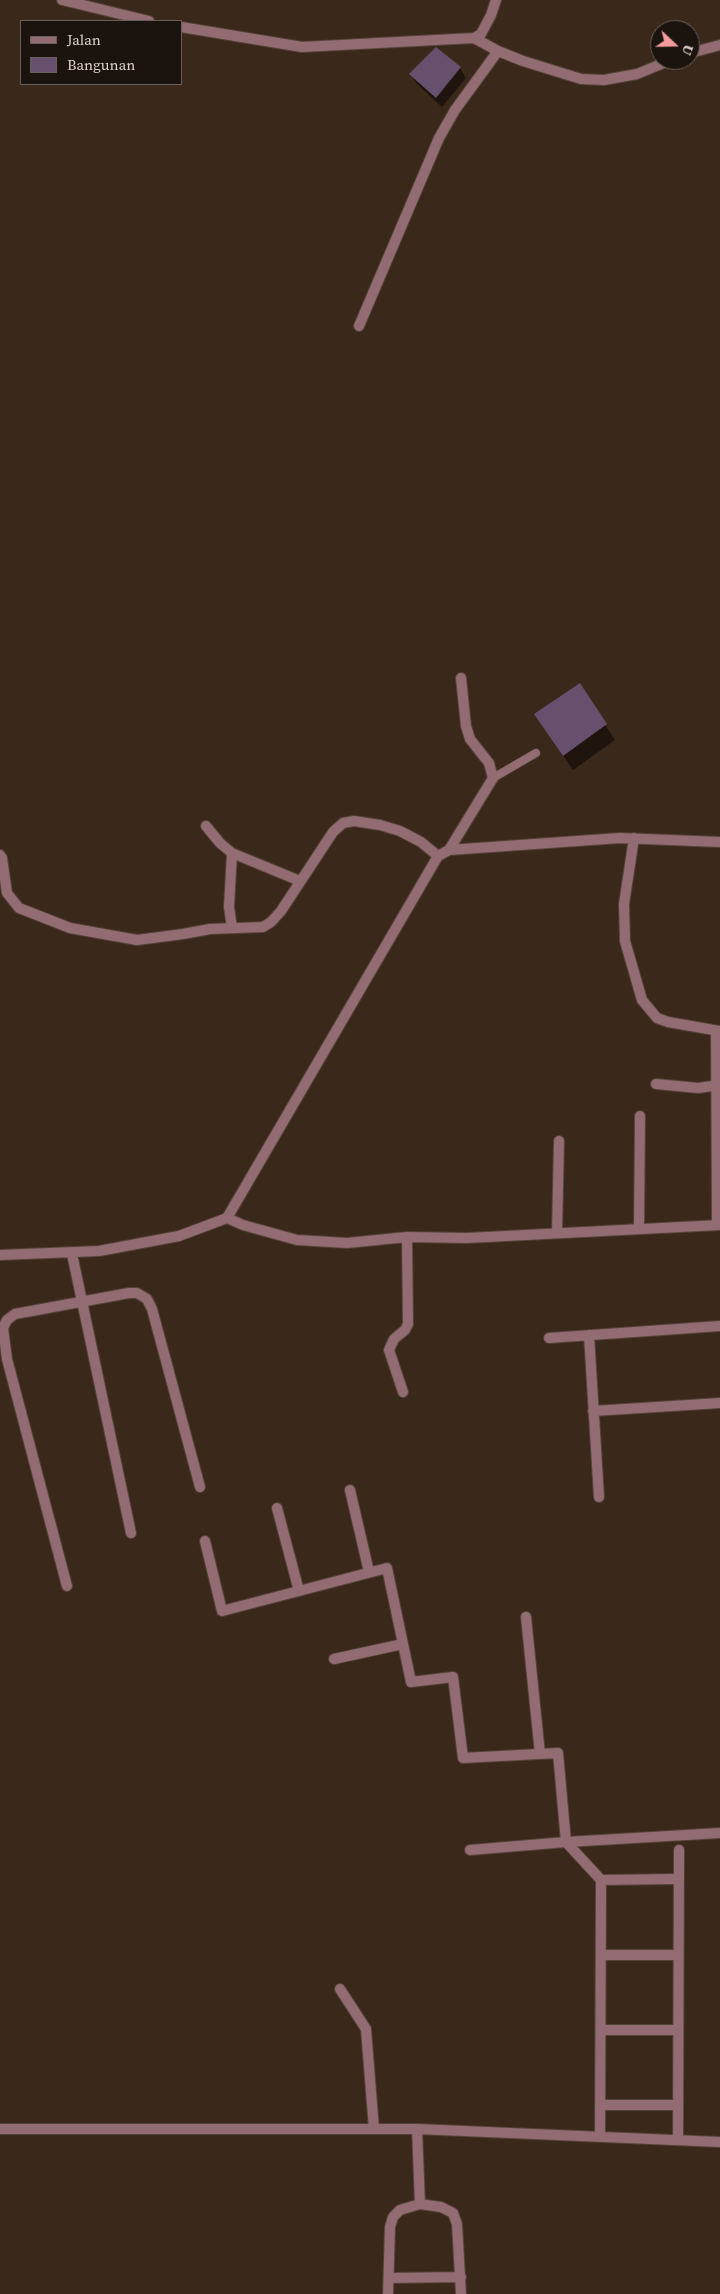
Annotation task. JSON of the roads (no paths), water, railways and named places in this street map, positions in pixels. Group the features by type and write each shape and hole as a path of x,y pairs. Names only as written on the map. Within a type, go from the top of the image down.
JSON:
{"street":[{"path":"62,0 145,20"},
{"path":"182,27 302,46 474,38 481,34 496,0"},
{"path":"474,38 498,52 554,72 581,79 604,80 637,74 650,69"},
{"path":"700,50 720,45"},
{"path":"359,326 438,138 454,110 498,52"},
{"path":"449,850 493,778 489,763 470,739 466,726 460,678"},
{"path":"0,855 7,893 11,901 19,908 70,928 137,940 210,929 263,927 271,922 281,911 333,832 343,824 354,821 380,825 400,831 421,842 438,856"},
{"path":"206,826 220,844 232,853 300,881"},
{"path":"226,1218 243,1225 297,1240 347,1243 408,1237 467,1238 718,1224 718,1031 657,1018 642,1000 625,941 624,904 634,838"},
{"path":"0,1255 72,1254 99,1251 179,1236 226,1218 438,856 449,850 634,838 720,842"},
{"path":"232,853 228,907 232,928"},
{"path":"656,1084 698,1088 718,1085"},
{"path":"638,1229 640,1116"},
{"path":"557,1233 559,1141"},
{"path":"403,1392 389,1350 394,1339 405,1330 408,1324 408,1237"},
{"path":"72,1254 131,1533"},
{"path":"67,1586 7,1359 3,1328 7,1320 15,1314 128,1293 137,1293 147,1299 152,1309 200,1487"},
{"path":"549,1338 720,1326"},
{"path":"588,1335 599,1497"},
{"path":"593,1411 720,1403"},
{"path":"350,1490 369,1572"},
{"path":"277,1508 299,1591"},
{"path":"204,1541 222,1611 387,1568 411,1682 453,1677 463,1758 558,1753 566,1842 601,1880 600,2137"},
{"path":"526,1617 540,1754"},
{"path":"334,1658 403,1644"},
{"path":"470,1850 720,1833"},
{"path":"678,2140 679,1850"},
{"path":"601,1880 673,1879"},
{"path":"601,1955 673,1955"},
{"path":"340,1990 366,2029 374,2129"},
{"path":"601,2030 674,2030"},
{"path":"600,2105 672,2105"},
{"path":"0,2129 417,2129 720,2142"},
{"path":"417,2129 420,2204"},
{"path":"388,2294 392,2217 400,2210 420,2204 441,2207 452,2212 457,2224 461,2294"},
{"path":"389,2278 460,2277"}],"lane":[{"path":"493,778 536,753"}]}
